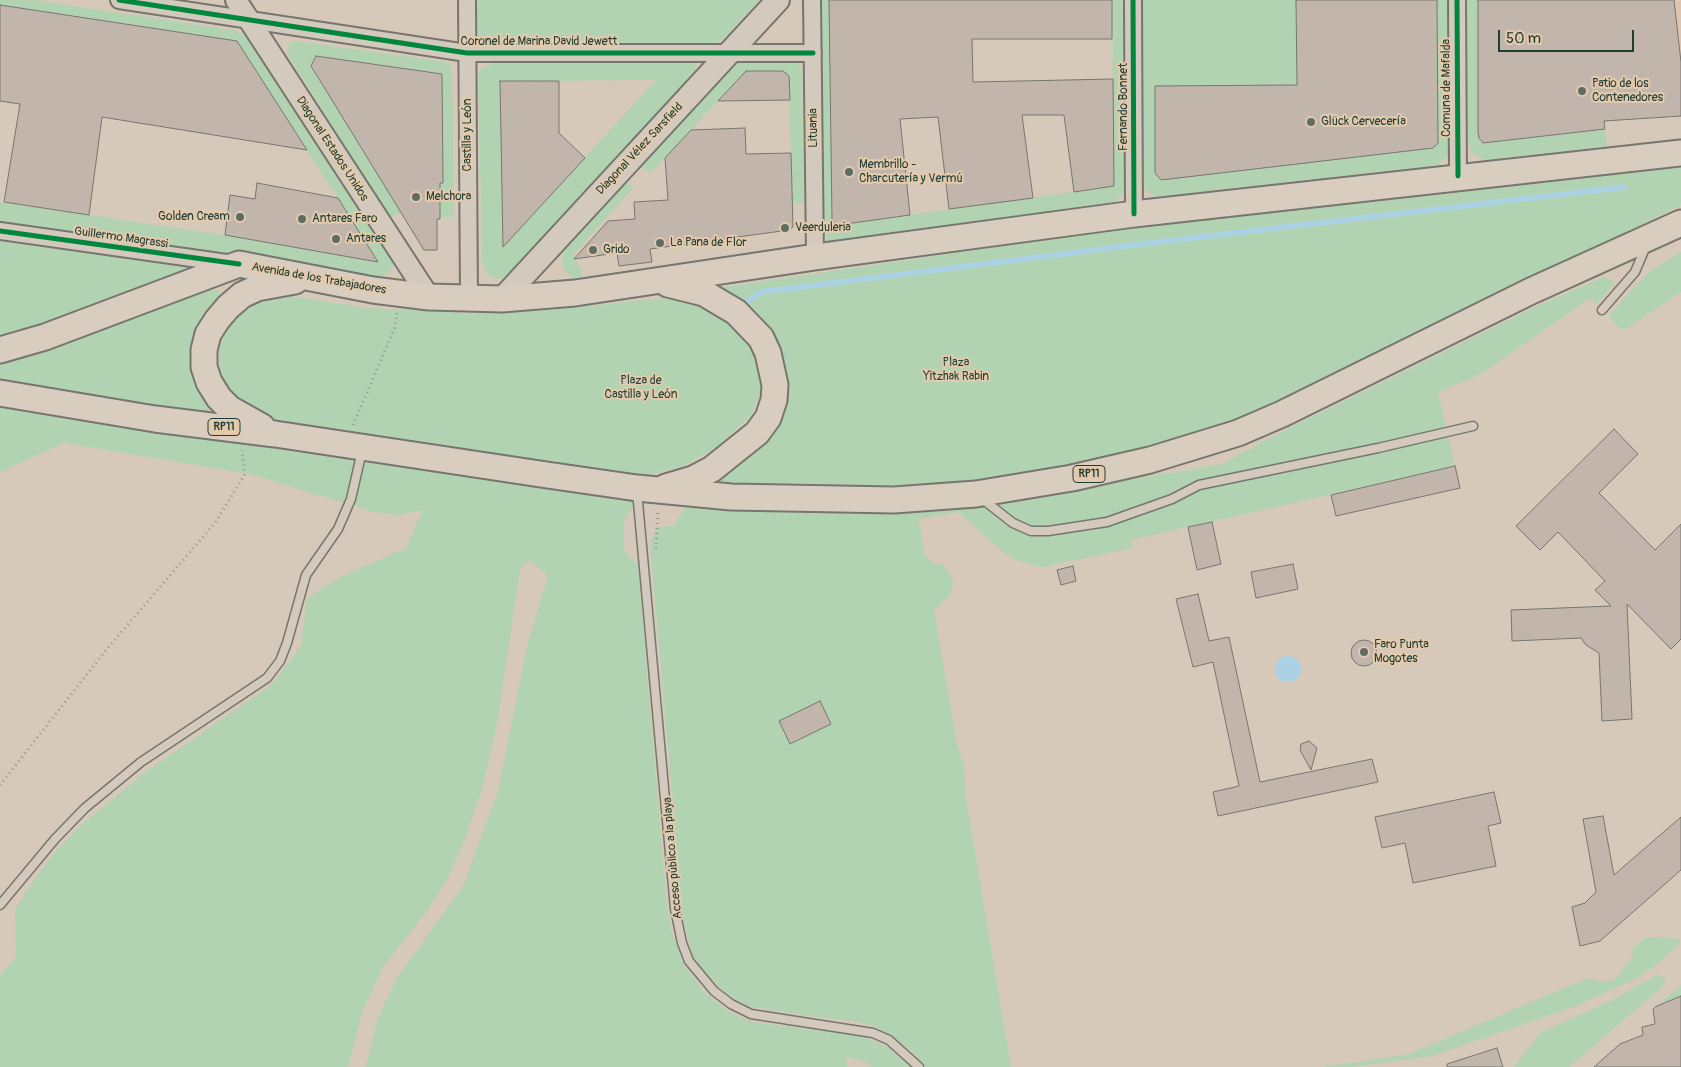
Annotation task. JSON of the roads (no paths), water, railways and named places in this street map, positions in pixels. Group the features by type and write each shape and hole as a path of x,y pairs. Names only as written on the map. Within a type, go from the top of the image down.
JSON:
{"main road":[{"name":"Diagonal Vélez Sarsfield","path":"502,299 778,0"},
{"name":"Avenida de los Trabajadores","path":"0,350 100,318 239,264 304,278 400,294 469,299 502,299 575,293 815,257 1134,214 1458,176 1681,153"},
{"name":"RP11","path":"0,393 155,419 240,429 648,489 731,498 894,500 976,494 1072,478 1150,460 1238,433 1282,414 1531,291 1681,223"},
{"path":"275,434 245,419 219,398 209,382 204,367 204,350 208,334 217,320 242,295 257,288 304,278"},
{"path":"648,489 693,479 705,473 744,444 768,418 774,400 775,384 768,354 760,338 736,312 720,301 690,288 652,281"}],"street":[{"name":"Coronel de Marina David Jewett","path":"120,0 468,53 813,53"},
{"name":"Diagonal Estados Unidos","path":"236,0 429,297"},
{"name":"Castilla y León","path":"467,0 469,299"},
{"name":"Lituania","path":"812,0 815,257"},
{"name":"Fernando Bonnet","path":"1133,0 1134,214"},
{"name":"Comuna de Mafalda","path":"1457,0 1458,176"},
{"name":"Guillermo Magrassi","path":"0,231 239,264"}],"lane":[{"path":"1602,310 1635,272 1650,236"},
{"path":"976,494 1013,523 1031,531 1048,531 1107,522 1165,502 1199,485 1378,448 1473,426"},
{"path":"0,906 55,840 85,808 141,762 266,678 280,661 306,575 338,529 351,499 354,446"},
{"path":"648,489 675,908 682,944 690,961 714,991 731,1004 751,1014 873,1033 889,1040 919,1067"}],"water":[{"path":"1288,656 1297,660 1301,669 1297,678 1288,682 1279,678 1275,669 1279,660"}],"waterway":[{"path":"745,303 761,292 1149,243 1624,187"}],"place":[{"name":"Patio de los Contenedores","path":"1582,91"},
{"name":"Glück Cervecería","path":"1311,122"},
{"name":"Membrillo - Charcutería y Vermú","path":"849,172"},
{"name":"Melchora","path":"416,197"},
{"name":"Golden Cream","path":"240,217"},
{"name":"Antares Faro","path":"302,219"},
{"name":"Veerduleria","path":"785,228"},
{"name":"Antares","path":"336,239"},
{"name":"La Pana de Flor","path":"660,243"},
{"name":"Grido","path":"593,250"},
{"name":"Faro Punta Mogotes","path":"1364,652"}],"park label":[{"name":"Plaza Yitzhak Rabin","path":"956,370"},
{"name":"Plaza de Castilla y León","path":"641,388"}]}
